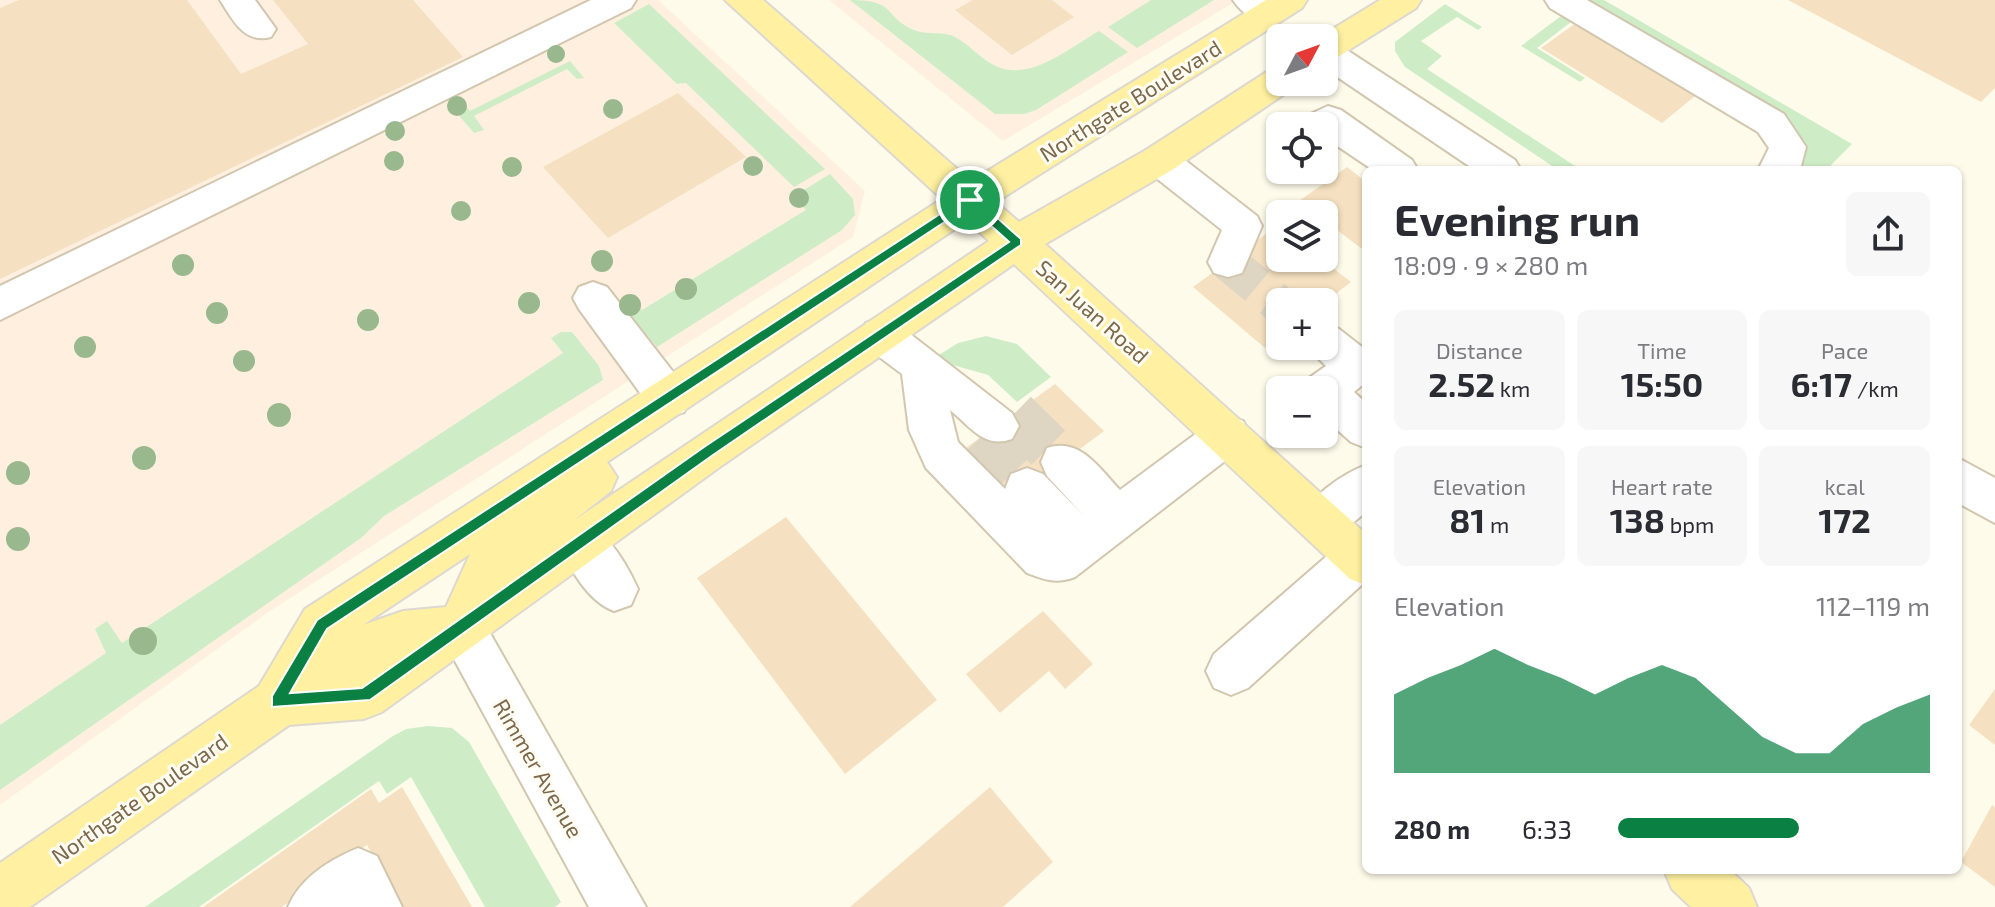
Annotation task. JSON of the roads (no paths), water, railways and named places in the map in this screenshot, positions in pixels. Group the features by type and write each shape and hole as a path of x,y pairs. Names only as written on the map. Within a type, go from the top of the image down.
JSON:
{"main road":[{"name":"San Juan Road","path":"742,0 1017,242 1362,560"},
{"path":"1338,42 1404,0"},
{"name":"Northgate Boulevard","path":"0,895 278,701 322,625 1270,4"},
{"path":"278,701 350,653 403,634 461,628 580,541 1017,242 1159,160 1266,89"},
{"path":"461,628 484,571 530,527 594,480 612,434"},
{"path":"1695,874 1730,907"}],"street":[{"path":"237,0 259,29"},
{"path":"0,304 619,0"},
{"path":"757,0 781,33"},
{"path":"1562,0 1771,123 1788,147 1786,162 1782,166"},
{"path":"1338,60 1496,166"},
{"path":"1338,126 1393,166"},
{"path":"1159,160 1243,226 1228,262"},
{"path":"593,298 669,399"},
{"path":"881,335 997,426"},
{"path":"1338,352 1356,366 1338,381"},
{"path":"922,370 931,430 942,455 1043,558 1059,562 1228,434"},
{"path":"1338,404 1362,425"},
{"path":"1045,475 1100,531"},
{"path":"1962,481 1995,503"},
{"path":"1321,522 1362,488"},
{"path":"580,541 614,589"},
{"path":"1231,671 1362,560"},
{"name":"Rimmer Avenue","path":"461,628 619,907"},
{"path":"315,907 358,875 375,907"}],"tunnel":[{"path":"1228,262 1266,293"},
{"path":"1014,414 1063,462"},
{"path":"980,438 1027,488"}]}
